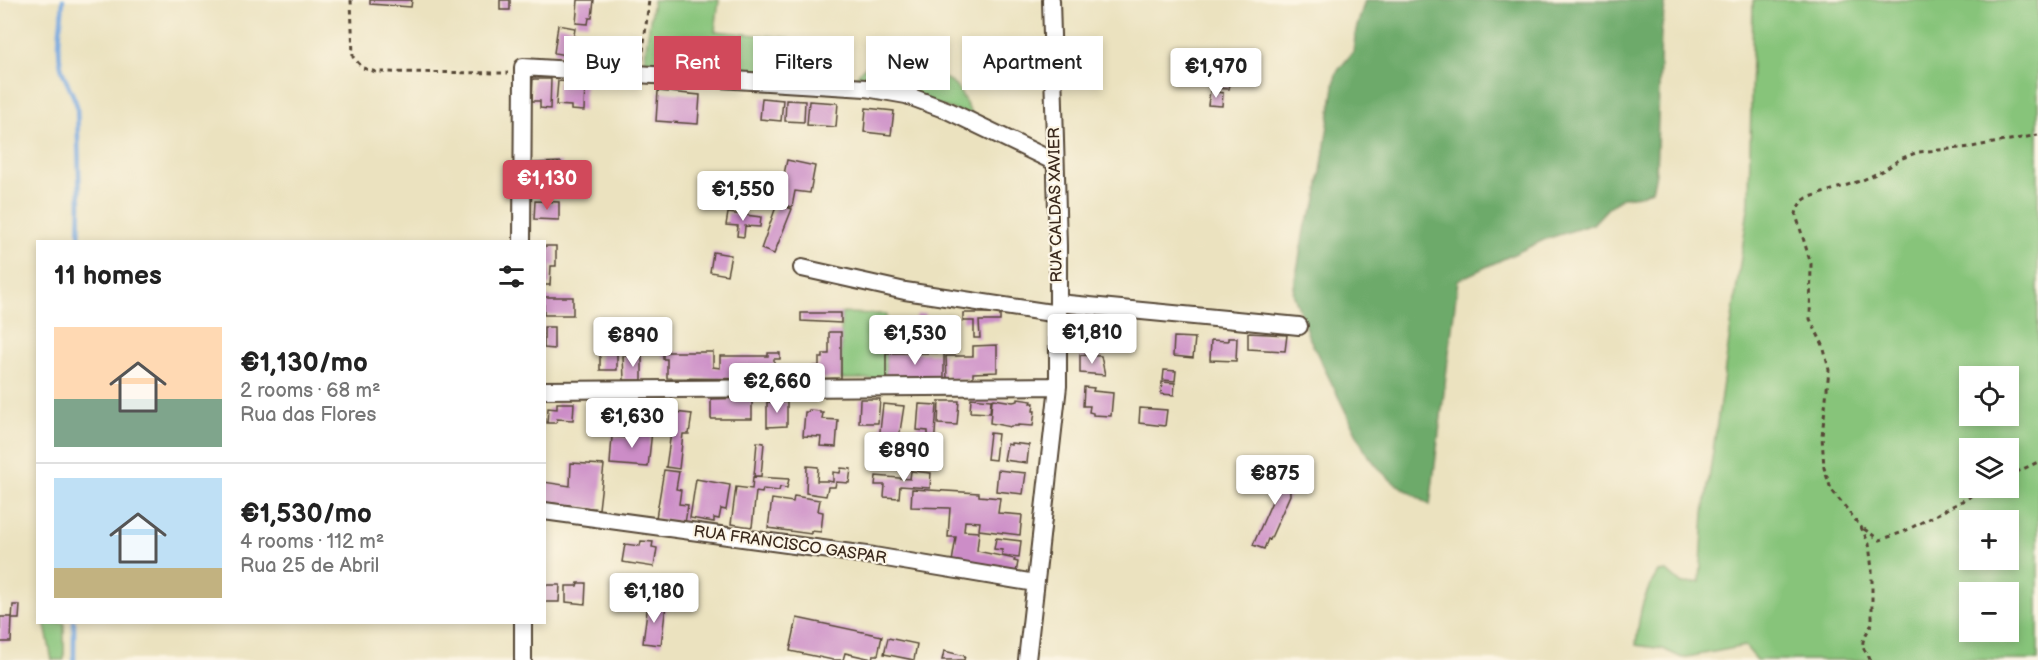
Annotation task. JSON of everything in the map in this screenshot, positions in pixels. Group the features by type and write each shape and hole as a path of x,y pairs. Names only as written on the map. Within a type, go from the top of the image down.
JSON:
{"street":[{"name":"RUA CALDAS XAVIER","path":"1027,660 1058,386 1051,0"},
{"path":"522,240 523,70 564,71"},
{"path":"642,74 856,87 906,95 949,111 1055,162"},
{"path":"802,268 905,291 1058,308 1299,326"},
{"path":"546,390 1058,386"},
{"name":"RUA FRANCISCO GASPAR","path":"546,511 874,556 1035,584"},
{"path":"523,624 523,660"}],"path":[{"path":"351,0 353,57 363,68 376,72 523,70"},
{"path":"642,58 649,0"},
{"path":"1968,498 1903,532 1880,540 1861,527 1836,498 1824,468 1822,436 1829,370 1823,345 1810,319 1811,264 1796,215 1797,209 1799,204 1808,198 1863,180 1909,154 1971,147 2038,135"},
{"path":"2019,471 2038,462"},
{"path":"1861,527 1869,544 1872,570 1872,623 1863,643 1870,660"}],"green space":[{"path":"653,0 719,0 715,31 768,36 753,36 753,73 741,72 741,36 654,36 654,69 643,69"},
{"path":"1365,0 1666,0 1661,33 1656,174 1652,190 1641,195 1623,197 1608,208 1593,224 1546,239 1458,280 1430,505 1393,482 1365,451 1308,335 1293,293 1305,225 1316,204 1336,73 1353,52 1356,30"},
{"path":"1753,0 2038,0 2038,660 1757,660 1745,646 1682,658 1663,649 1636,645 1642,607 1658,572 1667,571 1682,584 1700,582 1704,513 1749,202"},
{"path":"866,66 866,83 855,80"},
{"path":"950,82 962,95 974,116 888,90 950,90"},
{"path":"841,313 886,314 886,379 841,379"},
{"path":"44,624 64,624 64,660 52,660"}],"building":[{"path":"370,0 412,0 411,7 370,4"},
{"path":"500,0 510,0 510,10 500,10"},
{"path":"578,0 594,0 592,18 589,18 588,24 576,23"},
{"path":"558,25 575,28 574,36 564,36 564,55 554,53"},
{"path":"1211,66 1240,70 1239,81 1231,80 1229,89 1214,88 1215,82 1209,82"},
{"path":"533,79 551,79 550,109 540,108 540,101 532,101"},
{"path":"558,81 564,81 564,90 585,90 584,111 571,110 571,106 556,105"},
{"path":"658,91 700,95 698,124 656,121"},
{"path":"1210,91 1223,93 1222,106 1208,105"},
{"path":"762,98 783,100 781,121 760,119"},
{"path":"786,100 805,101 804,122 785,121"},
{"path":"809,101 838,103 836,127 807,125"},
{"path":"866,108 894,111 891,135 864,132"},
{"path":"787,160 815,166 810,193 795,191 792,207 781,205 785,188 781,188"},
{"path":"561,162 561,176 555,176 555,180 534,181 533,163"},
{"path":"535,201 559,202 559,220 534,219"},
{"path":"777,204 792,209 774,254 761,249"},
{"path":"728,213 761,217 760,227 745,226 744,237 737,236 738,226 726,225"},
{"path":"546,246 556,246 556,266 551,266 550,285 546,285"},
{"path":"713,252 731,255 727,275 710,272"},
{"path":"546,297 573,297 573,315 546,315"},
{"path":"801,313 841,313 841,323 801,321"},
{"path":"963,313 1000,313 1000,321 979,321 980,338 974,338 974,321 963,321"},
{"path":"918,314 925,314 926,336 913,337 913,327 912,332 905,332 905,319 913,321"},
{"path":"1081,324 1100,324 1100,350 1081,350"},
{"path":"546,327 554,327 554,349 546,348"},
{"path":"829,332 841,332 841,378 809,379 809,367 819,366 819,358 823,358 823,354 829,354"},
{"path":"1248,333 1287,335 1285,351 1248,349"},
{"path":"1174,337 1195,338 1193,358 1173,356"},
{"path":"1228,338 1237,338 1236,361 1210,360 1211,340 1228,341"},
{"path":"997,345 997,372 973,373 973,379 947,379 946,356 973,356 973,346"},
{"path":"663,352 713,352 713,367 720,368 720,356 768,356 768,353 780,353 780,359 774,359 774,379 667,378 667,359 663,359"},
{"path":"600,353 617,353 617,370 600,370"},
{"path":"886,353 944,353 944,379 886,379"},
{"path":"1080,355 1101,356 1105,375 1080,373"},
{"path":"623,356 642,356 642,380 624,380"},
{"path":"1164,370 1176,371 1175,381 1163,380"},
{"path":"1162,382 1175,383 1174,395 1161,394"},
{"path":"1084,387 1094,388 1093,391 1113,393 1111,416 1093,415 1089,412 1090,406 1083,406"},
{"path":"752,398 752,419 711,419 711,399"},
{"path":"971,398 991,400 990,413 970,412"},
{"path":"860,399 880,399 878,423 859,423"},
{"path":"1018,399 1032,401 1033,411 1035,411 1033,426 1011,427 990,423 992,400 1013,402"},
{"path":"939,401 959,401 957,425 938,424"},
{"path":"767,402 787,402 787,426 767,427"},
{"path":"557,403 574,403 573,420 557,419 556,423 547,423 548,408 557,409"},
{"path":"883,404 904,406 899,438 915,439 912,469 904,468 905,454 898,453 898,448 893,448 894,441 879,440"},
{"path":"919,404 937,405 934,448 928,447 928,431 917,430"},
{"path":"1140,408 1167,410 1165,426 1139,423"},
{"path":"809,410 823,413 822,419 838,420 836,447 820,446 821,437 803,436 805,412"},
{"path":"674,412 692,414 689,434 683,434 679,469 666,467"},
{"path":"630,429 652,431 648,467 610,464 612,436 629,438"},
{"path":"990,433 998,434 995,460 987,459"},
{"path":"757,442 764,443 761,476 754,476"},
{"path":"1011,443 1029,445 1027,463 1004,460 1007,444 1011,445"},
{"path":"1289,462 1290,495 1264,549 1253,545 1277,490 1277,463"},
{"path":"571,463 604,465 599,509 546,502 546,482 570,486"},
{"path":"807,466 818,467 817,481 833,482 833,472 840,473 841,468 851,469 849,483 836,482 835,487 828,487 826,496 806,493"},
{"path":"664,470 679,472 676,489 681,490 679,504 688,505 685,523 656,518"},
{"path":"998,470 1026,473 1023,494 996,491"},
{"path":"911,471 931,473 930,488 900,486 899,498 884,497 885,485 875,485 876,476 910,479"},
{"path":"753,477 789,479 787,488 780,487 779,491 763,489 762,493 756,492 752,527 731,524 736,487 752,489"},
{"path":"696,479 730,485 726,510 721,509 719,519 714,518 714,522 690,518"},
{"path":"912,489 979,493 979,496 1000,498 998,513 1022,515 1020,535 979,530 980,522 965,521 964,531 979,532 977,551 1015,559 1014,561 1018,562 1016,573 952,562 956,537 948,537 950,508 911,507"},
{"path":"794,496 820,500 818,511 823,512 821,532 811,531 811,534 768,528 772,499 793,502"},
{"path":"996,538 1021,541 1019,557 1002,555 1002,550 994,549"},
{"path":"641,541 653,542 652,547 657,548 654,567 622,562 625,544 640,546"},
{"path":"578,583 586,583 585,604 566,602 566,586 577,586"},
{"path":"546,585 560,585 559,602 546,602"},
{"path":"648,603 666,605 661,645 643,643"},
{"path":"13,605 20,605 19,619 12,619"},
{"path":"0,617 12,617 11,642 0,642"},
{"path":"797,618 882,636 878,655 873,655 872,659 845,653 843,660 833,660 790,651"},
{"path":"888,638 917,644 914,660 884,654"},
{"path":"944,651 965,656 964,660 942,660"}],"waterway":[{"path":"63,0 59,50 62,71 77,106 79,240"},
{"path":"74,624 74,660"}]}
